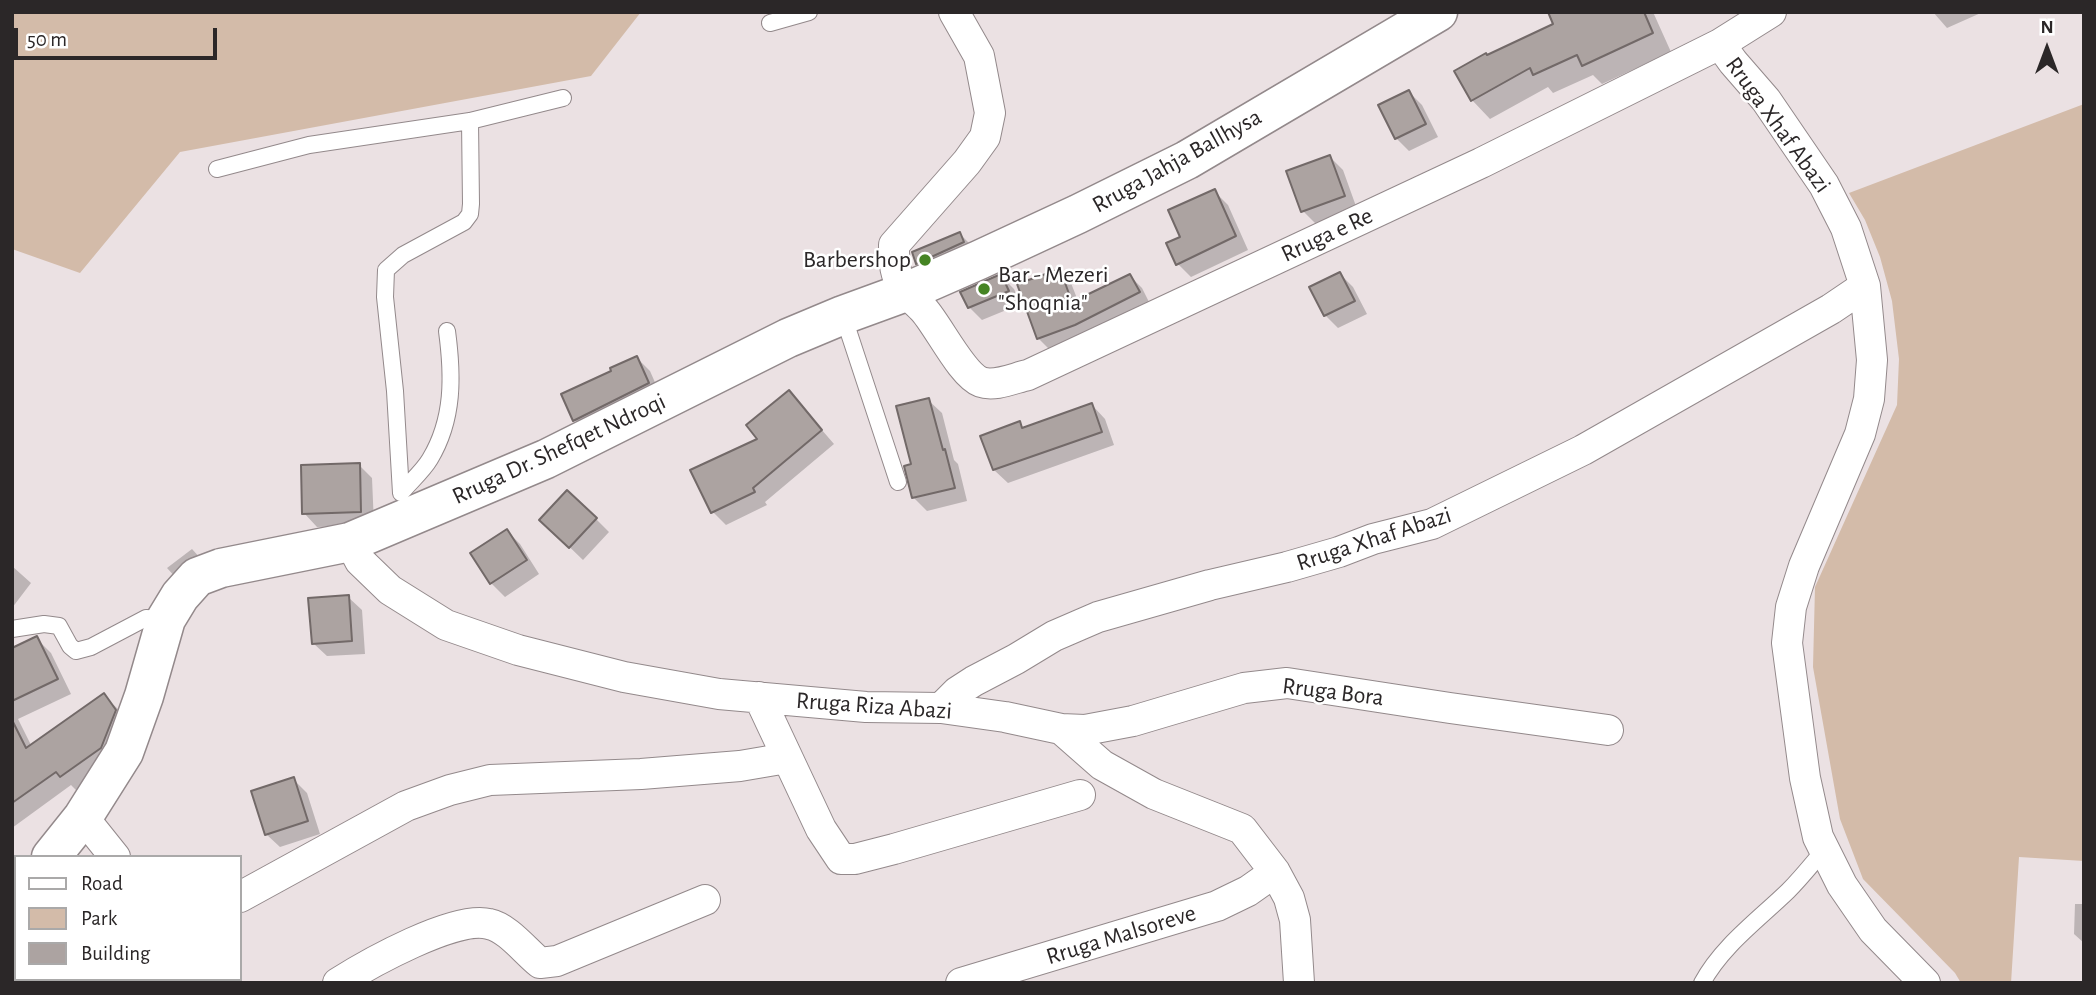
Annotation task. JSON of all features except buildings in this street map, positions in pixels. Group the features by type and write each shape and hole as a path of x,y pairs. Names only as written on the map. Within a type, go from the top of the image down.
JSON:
{"main road":[{"name":"Rruga Jahja Ballhysa","path":"906,292 1078,215 1187,160 1438,12"},
{"name":"Rruga Dr. Shefqet Ndroqi","path":"53,855 83,817 124,752 144,696 166,619 180,596 197,577 220,568 350,542 403,506 546,459 788,338 843,314 906,292"}],"street":[{"path":"906,292 900,284 894,265 894,245 967,162 985,136 990,113 979,56 954,12"},
{"name":"Rruga e Re","path":"906,292 925,311 970,375 981,382 996,383 1028,375 1481,163 1720,44 1771,12"},
{"name":"Rruga Xhaf Abazi","path":"1720,44 1766,100 1824,185 1846,228 1865,286 1872,360 1868,399 1860,434 1804,566 1791,607 1787,643 1805,778 1818,837 1842,885 1873,930 1925,983"},
{"name":"Rruga Xhaf Abazi","path":"941,708 957,692 974,681 1054,636 1098,617 1210,585 1287,567 1339,552 1373,538 1432,524 1583,450 1832,309 1865,286"},
{"name":"Rruga Riza Abazi","path":"350,542 359,561 390,590 446,625 518,650 624,677 719,694 866,707 941,708 1061,729"},
{"name":"Rruga Bora","path":"1061,729 1085,730 1133,721 1244,688 1287,683 1608,730"},
{"path":"760,697 821,829 841,859 855,859 894,849 1080,795"},
{"path":"1061,729 1102,765 1154,794 1242,829 1275,872 1289,898 1295,920 1299,983"},
{"path":"242,896 406,806 450,790 490,780 641,774 740,766 787,758"},
{"path":"83,817 113,855"},
{"name":"Rruga Malsoreve","path":"961,983 1217,906 1248,891 1275,872"},
{"path":"338,983 402,948 468,923 487,923 494,926 508,934 540,963 557,961 705,900"}],"lane":[{"path":"770,23 809,12"},
{"path":"217,169 309,145 470,121 563,98"},
{"path":"403,506 385,297 386,270 403,255 464,222 470,215 470,121"},
{"path":"843,314 898,482"},
{"path":"403,506 444,429 452,396 452,364 447,331"},
{"path":"12,629 44,624 59,625 70,646 76,651 92,647 146,618 166,619"},
{"path":"1702,983 1710,968 1752,922 1789,890 1824,850"}],"green space":[{"path":"12,12 641,12 591,76 180,152 80,273 12,249"},
{"path":"2084,104 2084,861 2019,857 2011,983 1961,983 1955,973 1863,879 1840,819 1813,667 1815,587 1897,405 1899,359 1892,301 1880,257 1865,220 1849,193"}],"place":[{"name":"Barbershop","path":"925,260"},
{"name":"Bar - Mezeri \"Shoqnia\"","path":"984,289"}]}
